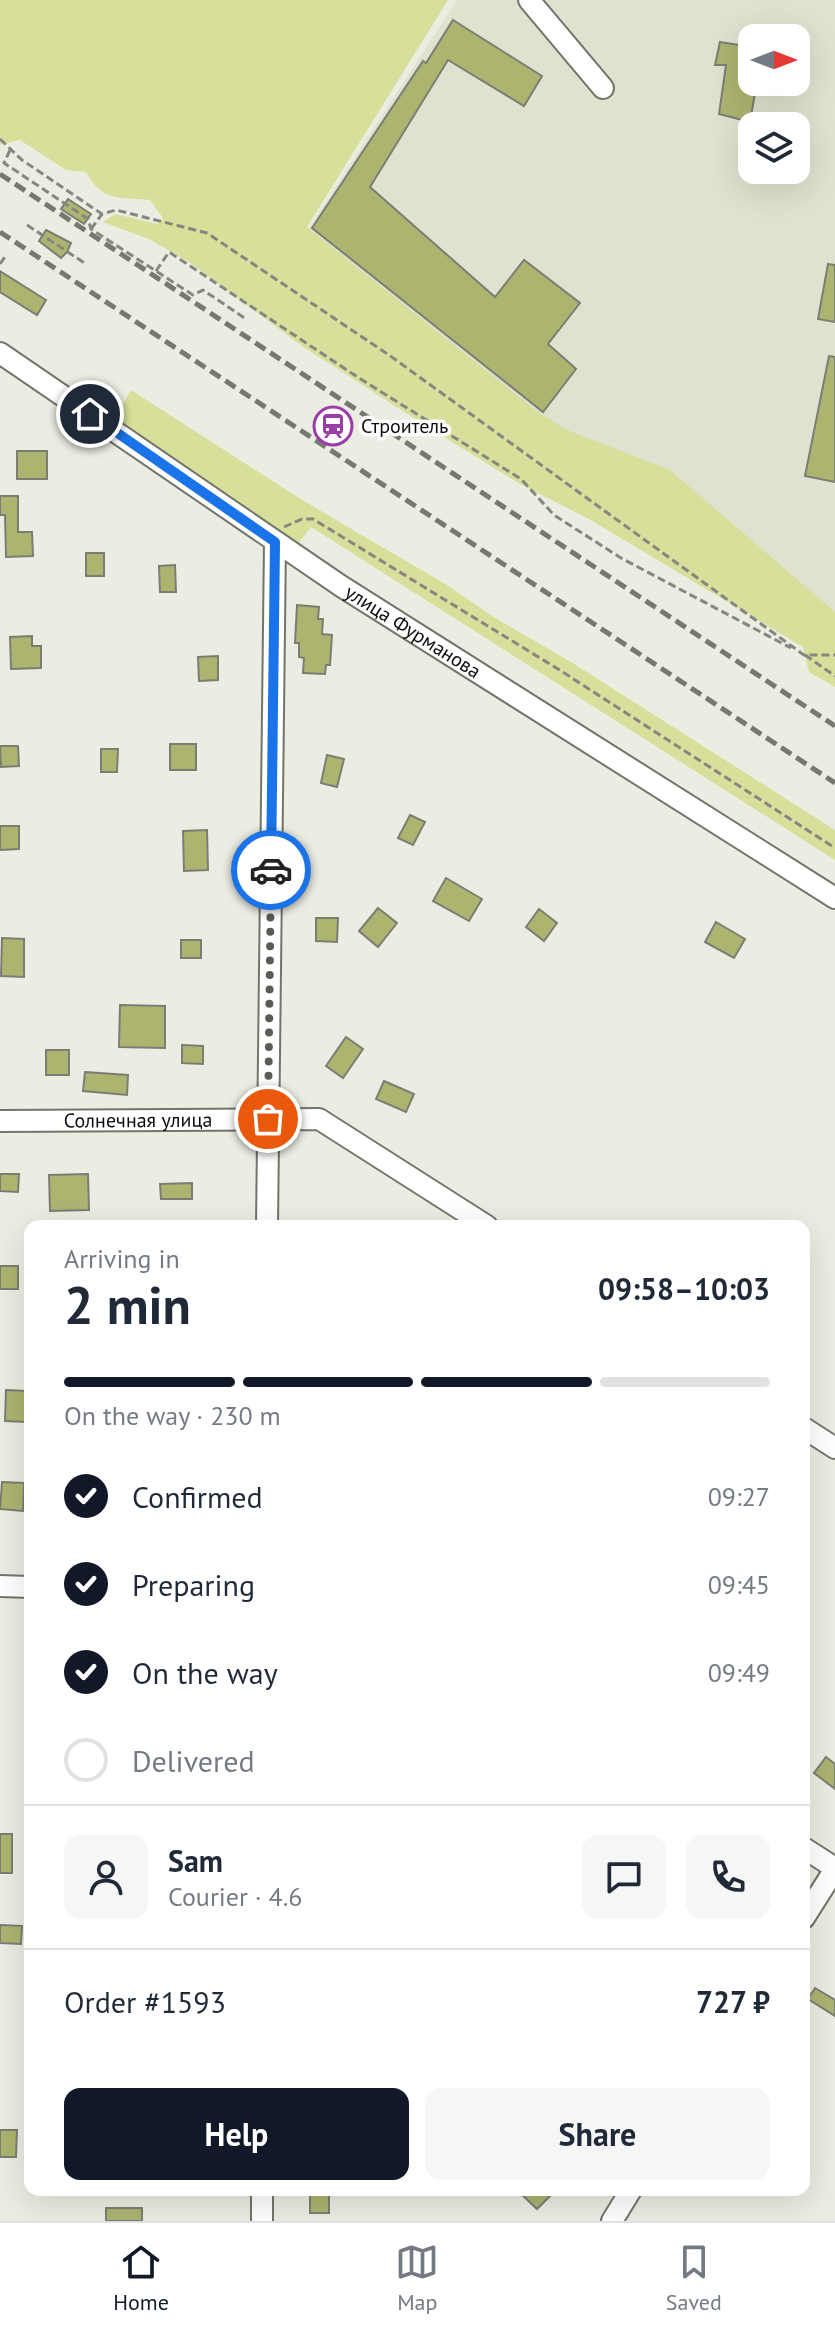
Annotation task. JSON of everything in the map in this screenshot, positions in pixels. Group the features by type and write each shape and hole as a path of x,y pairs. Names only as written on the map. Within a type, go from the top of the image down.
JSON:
{"street":[{"path":"529,0 603,88"},
{"name":"улица Фурманова","path":"0,353 270,539 835,898"},
{"path":"267,1220 270,539"},
{"name":"Солнечная улица","path":"0,1121 319,1119 478,1220"},
{"path":"810,1432 835,1448"},
{"path":"0,1586 24,1587"},
{"path":"810,1852 835,1868 810,1908"},
{"path":"262,2196 262,2221"},
{"path":"612,2221 627,2196"}],"path":[{"path":"0,139 10,150 102,214"},
{"path":"10,150 4,163 88,219 91,229 193,295 203,290 243,317 240,319"},
{"path":"91,229 102,214 116,210 207,233 389,355 835,676"},
{"path":"27,225 86,264"},
{"path":"156,271 169,252 359,378 521,479 554,515 621,558 804,655 835,655"},
{"path":"0,264 5,257"},
{"path":"270,539 302,519 313,519 558,669 835,848"}],"shaded area":[{"path":"457,0 835,0 835,626 496,418 309,228"}],"green space":[{"path":"0,0 448,0 307,227 538,412 567,430 670,470 835,612 835,687 809,672 803,647 589,519 520,484 431,429 302,346 189,262 149,239 103,222 115,214 158,224 163,218 150,200 121,198 105,193 86,172 66,170 20,140 0,145"},
{"path":"131,390 302,500 447,585 835,830 835,860 311,527 298,544 123,426 117,415"}],"building":[{"path":"453,20 542,76 524,106 448,60 370,187 495,297 524,260 580,303 548,344 576,369 543,412 312,228"},
{"path":"720,42 738,45 738,96 755,96 752,112 738,112 738,119 719,114 726,65 715,65"},
{"path":"68,199 91,214 84,224 61,209"},
{"path":"46,230 71,243 61,258 39,241"},
{"path":"828,264 835,265 835,322 818,319"},
{"path":"0,271 46,300 37,315 0,292"},
{"path":"829,356 835,357 835,482 805,476"},
{"path":"17,451 47,451 47,479 17,479"},
{"path":"0,496 18,496 18,532 32,532 33,556 6,557 5,515 0,515"},
{"path":"86,553 104,553 104,576 86,576"},
{"path":"175,565 176,592 160,592 159,566"},
{"path":"297,605 319,607 318,619 323,619 322,634 332,635 330,665 326,665 325,674 303,673 304,658 299,657 299,643 295,643"},
{"path":"32,636 32,646 41,646 41,668 11,669 10,637"},
{"path":"218,656 218,680 199,681 198,657"},
{"path":"170,744 196,744 196,770 170,770"},
{"path":"0,746 18,746 19,766 1,767"},
{"path":"101,749 118,749 117,772 101,772"},
{"path":"327,755 344,759 337,787 321,783"},
{"path":"410,815 425,822 413,845 398,838"},
{"path":"0,826 19,826 19,849 0,850"},
{"path":"207,830 208,870 184,871 183,831"},
{"path":"446,878 482,899 469,921 433,901"},
{"path":"378,908 397,923 378,947 359,931"},
{"path":"539,909 557,923 544,941 526,927"},
{"path":"316,918 338,918 337,942 316,941"},
{"path":"716,922 745,939 734,958 705,942"},
{"path":"2,938 24,939 24,977 1,976"},
{"path":"181,940 201,940 201,958 181,958"},
{"path":"120,1005 165,1006 165,1048 119,1047"},
{"path":"346,1037 363,1049 343,1078 326,1066"},
{"path":"182,1045 203,1046 203,1064 182,1063"},
{"path":"46,1050 69,1050 69,1075 46,1075"},
{"path":"85,1072 128,1075 127,1095 83,1091"},
{"path":"384,1081 414,1094 406,1112 376,1099"},
{"path":"0,1174 19,1174 18,1192 0,1191"},
{"path":"88,1174 89,1210 50,1211 49,1175"},
{"path":"192,1183 192,1199 161,1199 160,1184"},
{"path":"0,1266 18,1266 18,1289 0,1289"},
{"path":"6,1390 24,1391 24,1422 5,1421"},
{"path":"2,1482 24,1483 23,1511 0,1509"},
{"path":"826,1757 835,1764 835,1789 814,1773"},
{"path":"0,1834 12,1834 12,1873 0,1873"},
{"path":"0,1925 22,1926 21,1944 0,1943"},
{"path":"815,1988 835,2000 835,2016 810,2000"},
{"path":"0,2130 17,2130 16,2157 0,2157"},
{"path":"310,2196 329,2196 329,2213 310,2213"},
{"path":"523,2196 550,2196 537,2209"},
{"path":"106,2208 142,2208 142,2221 106,2221"}],"railway":[{"path":"0,174 835,726"},
{"path":"0,232 835,783"}],"way so far":[{"path":"268,1119 271,870"}],"place":[{"name":"Строитель","path":"333,426"}],"route":[{"path":"90,414 275,542 271,870"}]}
